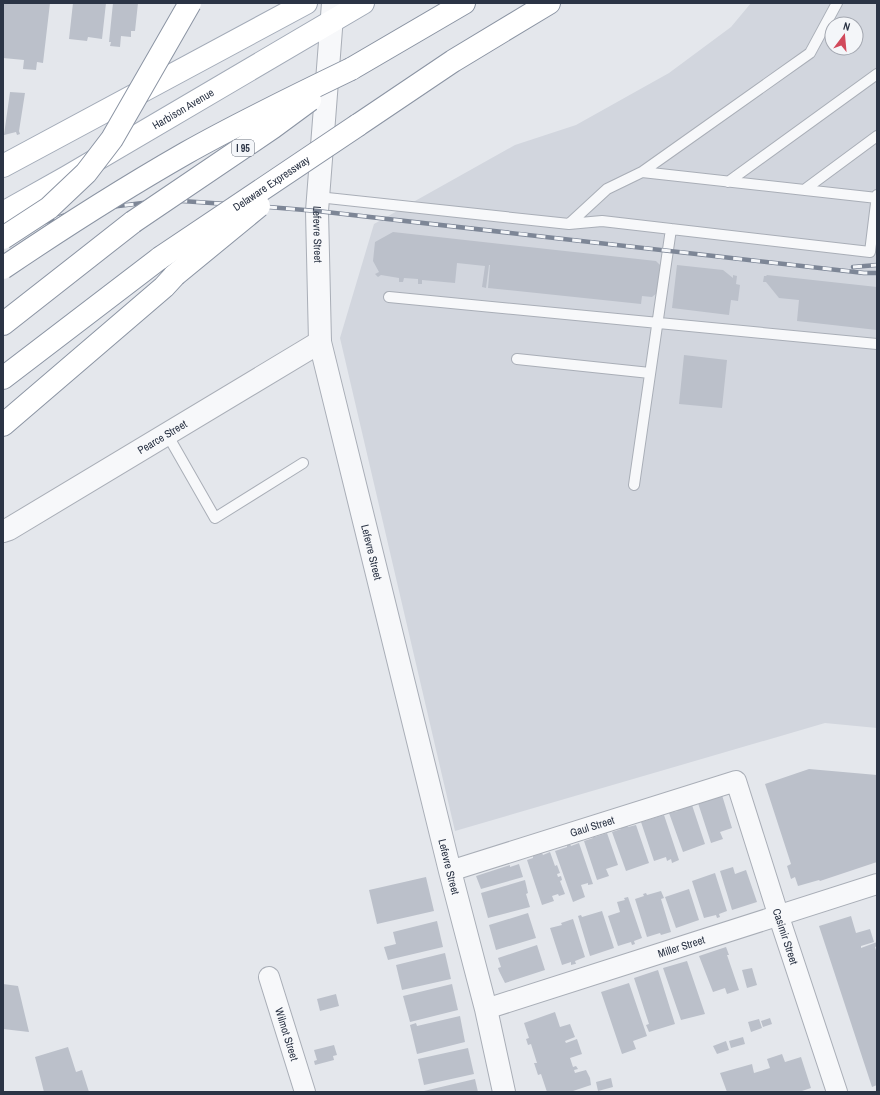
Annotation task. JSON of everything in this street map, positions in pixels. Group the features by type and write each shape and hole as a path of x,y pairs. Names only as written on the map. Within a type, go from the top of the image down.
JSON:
{"main road":[{"path":"3,238 49,208 86,173 112,139 190,3"},
{"path":"4,165 306,3"},
{"name":"Harbison Avenue","path":"3,213 67,178 332,12 363,3"},
{"name":"I 95","path":"3,324 133,222 272,128 351,69 464,3"},
{"name":"Delaware Expressway","path":"3,378 160,258 453,61 550,3"},
{"path":"3,268 82,217 185,154 254,116 351,69"},
{"path":"3,425 164,287 175,275 358,125"}],"street":[{"name":"Lefevre Street","path":"332,12 322,166 317,211 320,342 450,871 486,1009 504,1092"},
{"name":"Pearce Street","path":"3,531 9,529 320,342"},
{"name":"Casimir Street","path":"734,782 736,781 837,1092"},
{"name":"Gaul Street","path":"450,871 734,782"},
{"name":"Miller Street","path":"486,1009 779,917 877,884"},
{"name":"Wilmot Street","path":"269,977 305,1092"}],"lane":[{"path":"569,224 607,189 642,172 810,53 837,3"},
{"path":"728,182 877,74"},
{"path":"804,190 877,136"},
{"path":"642,172 877,198"},
{"path":"318,197 569,224 602,221 870,252 877,195"},
{"path":"634,485 671,229"},
{"path":"389,297 877,344"},
{"path":"517,359 650,373"},
{"path":"167,434 215,518 304,463"}],"shaded area":[{"path":"751,3 877,3 877,728 825,723 455,831 340,338 374,224 515,145 576,125 669,73 731,27"}],"building":[{"path":"3,3 50,3 43,63 37,62 36,70 23,69 24,60 3,58"},
{"path":"73,3 106,3 102,39 88,37 87,41 69,39"},
{"path":"113,3 138,3 135,31 131,31 131,37 121,36 120,47 110,46 111,42 109,42"},
{"path":"10,92 25,93 19,131 20,134 17,135 16,132 4,135"},
{"path":"393,232 656,261 660,265 657,293 652,297 642,296 641,304 488,288 490,265 486,288 482,287 485,266 457,263 455,283 422,280 422,284 418,284 418,279 404,278 403,282 399,282 399,278 381,275 378,277 375,274 379,272 373,261 375,242"},
{"path":"677,265 723,270 733,278 733,275 737,276 736,284 740,285 738,301 731,300 729,315 672,308"},
{"path":"767,275 877,287 877,330 797,321 799,300 779,298 766,282 763,282 764,276"},
{"path":"684,355 727,360 722,408 679,404"},
{"path":"809,769 877,775 877,862 820,881 798,886 795,877 791,879 787,866 791,864 765,784"},
{"path":"722,795 732,828 720,832 723,839 711,843 698,803"},
{"path":"692,805 705,844 683,852 669,813 678,811 677,808 684,806 685,808"},
{"path":"664,815 679,860 672,863 671,859 667,861 666,857 654,861 641,822"},
{"path":"627,825 628,827 636,825 649,863 626,871 612,832"},
{"path":"607,833 618,865 606,869 609,876 597,880 584,841 593,838 592,836 595,835 595,837"},
{"path":"579,843 593,884 588,885 588,883 581,885 585,897 573,902 555,851 567,847 567,845 570,844 571,846"},
{"path":"550,852 555,866 557,865 560,873 557,874 558,877 561,876 562,880 560,881 565,894 552,896 554,901 542,905 527,860 533,858 533,856 542,853 543,855"},
{"path":"519,864 523,877 481,889 476,876 510,865 510,867"},
{"path":"733,867 735,874 746,870 757,902 732,910 720,871"},
{"path":"715,873 727,911 719,914 720,917 717,918 716,915 704,918 692,881"},
{"path":"426,877 434,911 377,924 369,890"},
{"path":"525,880 528,893 526,894 530,907 488,918 481,893"},
{"path":"689,889 699,920 676,928 665,897"},
{"path":"661,891 664,898 661,899 671,932 661,935 660,933 647,937 635,899 644,896 643,894 646,893 647,895"},
{"path":"628,897 642,938 634,941 635,944 632,945 631,942 618,946 608,916 620,912 617,902 625,900 624,898"},
{"path":"602,911 614,948 590,956 578,916 581,915 582,917"},
{"path":"528,913 536,938 496,950 489,925"},
{"path":"851,916 856,933 870,929 874,942 861,946 861,948 877,942 877,946 875,947 877,954 877,1085 872,1087 819,926"},
{"path":"573,919 585,957 575,961 576,964 571,965 571,962 562,965 550,928 562,925 561,923"},
{"path":"437,921 443,947 388,960 384,947 396,944 393,932"},
{"path":"537,945 545,970 505,983 498,968 501,967 498,958"},
{"path":"726,947 729,955 727,955 739,990 727,994 725,988 713,992 699,956"},
{"path":"445,953 451,979 402,990 396,965"},
{"path":"687,961 705,1014 681,1020 663,968"},
{"path":"752,968 757,985 747,988 742,970"},
{"path":"658,970 675,1024 649,1032 646,1025 649,1024 634,978"},
{"path":"629,983 647,1036 633,1041 636,1049 622,1054 601,992"},
{"path":"3,984 18,986 29,1032 3,1029"},
{"path":"452,984 458,1010 410,1022 403,996"},
{"path":"336,994 339,1006 320,1011 317,999"},
{"path":"555,1012 560,1027 570,1024 575,1037 565,1041 566,1043 577,1039 582,1054 570,1058 573,1067 576,1066 578,1069 574,1070 575,1073 586,1070 590,1078 591,1085 570,1092 547,1092 541,1074 538,1075 534,1063 537,1063 531,1044 528,1045 526,1039 529,1038 524,1023"},
{"path":"460,1016 465,1042 417,1054 410,1025 416,1023 417,1026"},
{"path":"770,1018 772,1024 763,1027 761,1021"},
{"path":"759,1019 762,1028 751,1032 748,1022"},
{"path":"743,1037 745,1044 731,1048 729,1041"},
{"path":"726,1041 729,1050 717,1054 713,1046"},
{"path":"334,1045 337,1055 333,1056 334,1060 315,1065 314,1061 317,1060 314,1050"},
{"path":"68,1047 76,1072 82,1070 89,1092 44,1092 35,1057"},
{"path":"468,1048 474,1074 424,1085 418,1059"},
{"path":"782,1054 785,1062 801,1057 811,1088 799,1092 727,1092 720,1073 752,1064 754,1073 770,1068 767,1059"},
{"path":"611,1078 613,1087 598,1091 596,1082"},
{"path":"475,1079 478,1092 424,1092 424,1091"}],"railway":[{"path":"3,236 78,211 167,200 317,211 864,273 877,273"},
{"path":"853,267 877,265"}]}
